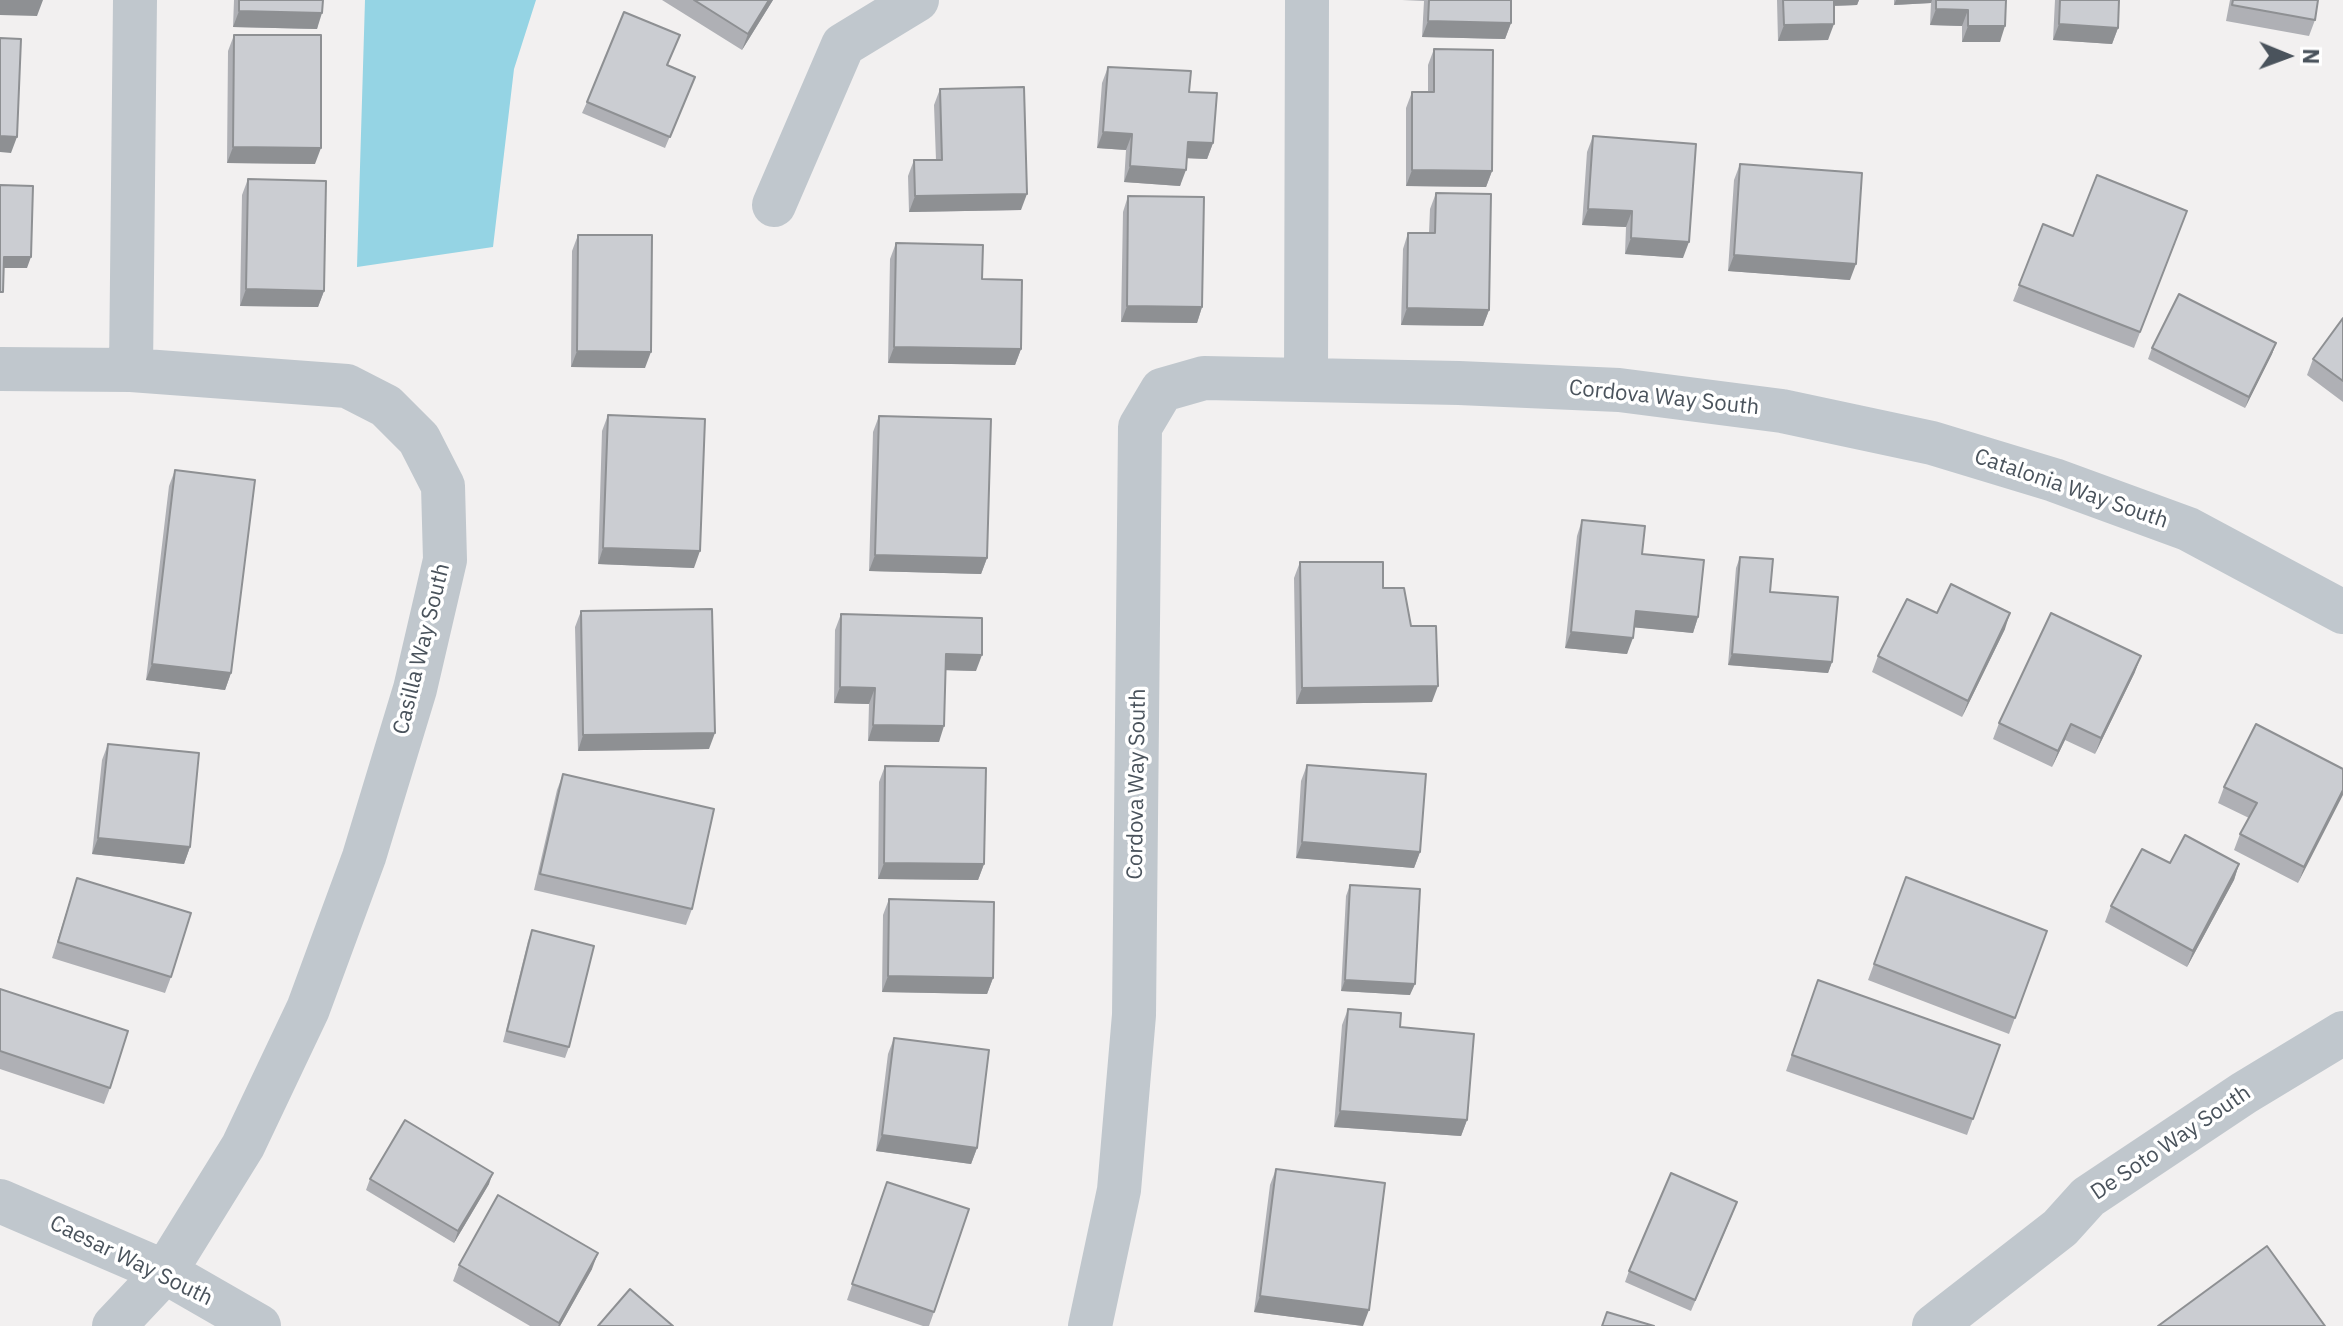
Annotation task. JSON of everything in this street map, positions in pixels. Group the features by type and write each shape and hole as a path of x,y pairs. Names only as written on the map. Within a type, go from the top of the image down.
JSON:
{"street":[{"path":"131,370 135,0"},
{"path":"774,205 843,45 917,0"},
{"path":"1306,379 1307,0"},
{"name":"Casilla Way South","path":"0,369 131,370 347,386 386,406 419,439 443,486 445,560 415,689 364,857 302,1023 243,1146 165,1272 114,1326"},
{"name":"Cordova Way South","path":"1090,1326 1119,1190 1134,1015 1140,427 1162,390 1204,378 1459,383 1619,390 1782,411"},
{"name":"Catalonia Way South","path":"1782,411 1932,443 2054,480 2188,529 2343,612"},
{"name":"De Soto Way South","path":"1934,1326 2060,1228 2088,1197 2244,1093 2343,1033"},
{"name":"Caesar Way South","path":"0,1201 165,1272 259,1326"}],"water":[{"path":"365,0 536,0 514,69 493,247 357,267"}],"building":[{"path":"239,0 323,0 322,13 239,11"},
{"path":"694,0 769,0 748,34"},
{"path":"1429,0 1511,0 1511,23 1428,21"},
{"path":"1783,0 1834,0 1834,24 1784,25"},
{"path":"1936,0 2006,0 2005,26 1968,26 1968,10 1936,9"},
{"path":"2060,0 2119,0 2118,28 2059,24"},
{"path":"2233,0 2318,0 2315,20 2232,5"},
{"path":"624,12 680,35 667,65 695,77 670,137 587,102"},
{"path":"234,35 321,35 321,148 233,147"},
{"path":"0,38 21,39 17,137 0,136"},
{"path":"1434,49 1493,50 1492,171 1412,170 1412,92 1434,92"},
{"path":"1108,67 1191,71 1189,92 1217,93 1213,143 1188,142 1186,170 1130,166 1132,134 1103,132"},
{"path":"1024,87 1027,194 915,196 914,160 942,160 940,89"},
{"path":"1593,136 1696,144 1689,242 1631,238 1632,211 1588,209"},
{"path":"1740,164 1862,173 1856,264 1734,255"},
{"path":"2097,175 2187,211 2140,332 2019,285 2043,224 2073,236"},
{"path":"248,179 326,181 324,291 246,289"},
{"path":"0,185 33,186 31,257 4,257 3,292 0,292"},
{"path":"1436,193 1491,194 1489,310 1407,308 1408,233 1435,233"},
{"path":"1128,196 1204,197 1202,307 1127,306"},
{"path":"578,235 652,235 651,352 577,351"},
{"path":"896,243 983,245 982,279 1022,280 1021,349 894,347"},
{"path":"2179,294 2276,343 2249,397 2152,348"},
{"path":"2343,318 2343,381 2313,359"},
{"path":"608,415 705,419 700,551 603,548"},
{"path":"879,416 991,419 987,558 875,555"},
{"path":"175,470 255,480 231,673 152,664"},
{"path":"1582,520 1645,526 1642,554 1704,560 1698,617 1636,611 1633,638 1571,632"},
{"path":"1740,557 1773,559 1770,592 1838,597 1832,662 1732,654"},
{"path":"1300,562 1383,562 1383,588 1404,588 1411,626 1436,626 1438,686 1302,688"},
{"path":"1951,584 2010,613 1968,701 1878,656 1907,599 1937,613"},
{"path":"712,609 715,733 583,735 581,611"},
{"path":"2051,613 2141,656 2101,738 2071,724 2058,751 1999,723"},
{"path":"841,614 982,618 982,655 946,654 944,726 873,725 875,688 840,687"},
{"path":"2256,724 2343,769 2343,790 2304,867 2240,834 2257,803 2224,787"},
{"path":"108,744 199,753 190,847 98,838"},
{"path":"1307,765 1426,774 1420,852 1302,842"},
{"path":"885,766 986,768 984,864 884,863"},
{"path":"563,774 714,809 692,909 540,874"},
{"path":"2185,835 2239,864 2193,951 2111,906 2142,849 2170,863"},
{"path":"1906,877 2047,931 2015,1018 1874,964"},
{"path":"77,878 191,913 171,977 58,942"},
{"path":"1350,885 1420,889 1415,984 1345,980"},
{"path":"889,899 994,902 993,978 888,976"},
{"path":"532,930 594,946 569,1047 507,1031"},
{"path":"1818,980 2000,1045 1973,1119 1792,1055"},
{"path":"0,989 128,1031 110,1088 0,1051"},
{"path":"1348,1009 1401,1013 1400,1027 1474,1034 1467,1120 1340,1111"},
{"path":"894,1038 989,1050 977,1148 882,1135"},
{"path":"405,1120 493,1173 458,1231 370,1179"},
{"path":"1276,1169 1385,1183 1369,1310 1260,1296"},
{"path":"1671,1173 1737,1202 1695,1300 1629,1271"},
{"path":"887,1182 969,1209 934,1312 852,1284"},
{"path":"498,1195 598,1253 559,1323 459,1265"},
{"path":"2267,1246 2325,1326 2158,1326"},
{"path":"630,1289 673,1326 598,1326"},
{"path":"1607,1312 1654,1326 1602,1326"}]}
